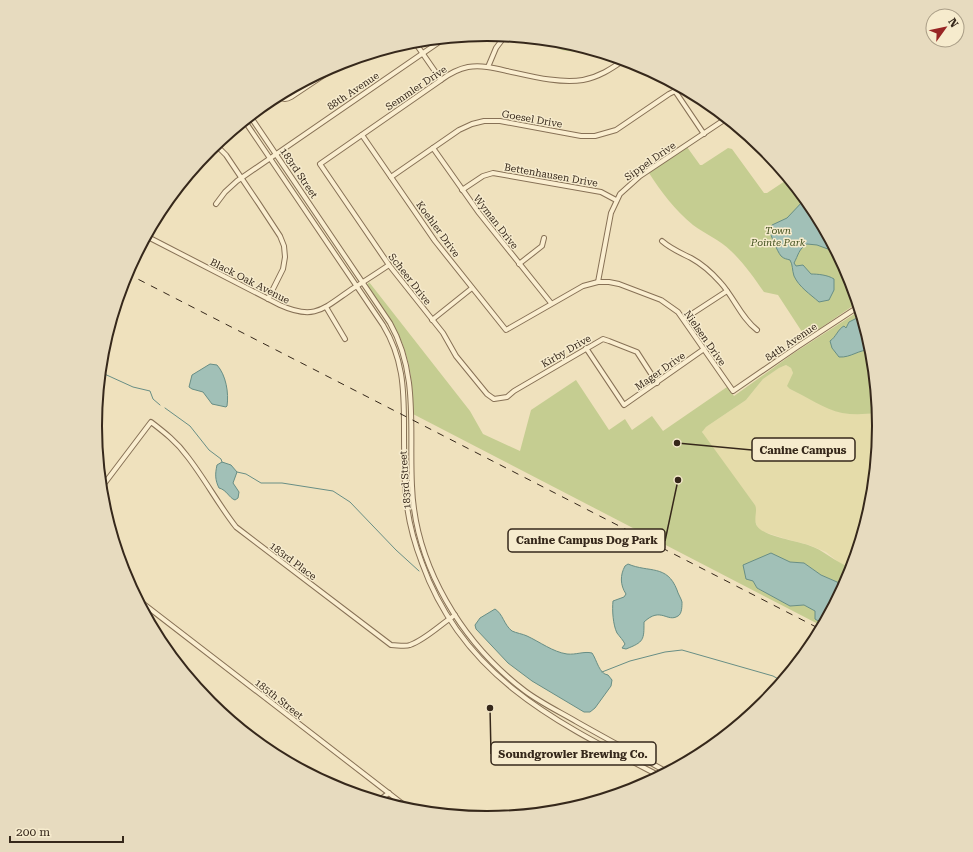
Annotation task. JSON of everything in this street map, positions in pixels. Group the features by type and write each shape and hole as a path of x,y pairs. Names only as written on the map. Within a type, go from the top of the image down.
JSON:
{"street":[{"path":"488,67 496,48 501,42"},
{"name":"88th Avenue","path":"216,204 230,186 241,178 436,44"},
{"path":"418,47 441,80"},
{"name":"Semmler Drive","path":"320,164 441,80 452,73 467,67 488,67 531,76 572,81 583,80 600,75 618,64"},
{"path":"284,99 286,100 310,84"},
{"name":"Goesel Drive","path":"391,177 465,126 478,122 489,120 500,121 589,137 602,135 616,130 675,91 704,134"},
{"name":"183rd Street","path":"253,120 390,323 403,351 411,394 412,488 417,523 424,551 436,583 455,615 482,652 526,692 661,769"},
{"name":"Sippel Drive","path":"598,282 609,218 616,200 627,187 640,176 721,121"},
{"name":"183rd Street","path":"247,125 390,337 400,365 404,399 406,506 413,538 425,571 438,600 449,619 470,647 507,685 548,714 654,773"},
{"name":"Koehler Drive","path":"362,134 434,241 506,330"},
{"name":"Wyman Drive","path":"433,148 479,213 551,303"},
{"path":"220,149 226,156 280,236 284,246 285,257 283,269 268,299"},
{"name":"Scheer Drive","path":"320,164 388,265 443,333 456,356 487,394 494,399"},
{"name":"Bettenhausen Drive","path":"462,190 483,176 493,173 601,192 616,200"},
{"name":"Black Oak Avenue","path":"150,238 268,299 297,312 312,312 326,308 388,265"},
{"path":"519,264 542,246 544,238"},
{"path":"662,241 668,247 701,265 721,283 749,323 758,330"},
{"name":"Nielsen Drive","path":"506,330 580,287 598,282 619,284 661,300 674,309 684,319 733,391"},
{"path":"432,320 472,288"},
{"path":"684,319 726,290"},
{"path":"326,308 345,339"},
{"name":"84th Avenue","path":"733,391 853,310"},
{"name":"Kirby Drive","path":"494,399 507,397 514,391 602,340 609,341 637,352 657,383"},
{"name":"Mager Drive","path":"586,348 624,405 704,349"},
{"name":"183rd Place","path":"106,482 151,422 171,438 187,456 224,512 236,527 391,645 409,646 424,639 455,615"},
{"name":"185th Street","path":"147,606 399,801"},
{"path":"384,797 389,793"}],"shaded area":[{"path":"786,365 791,368 793,373 790,389 833,410 843,413 871,413 871,451 864,501 851,550 845,566 826,552 809,545 761,531 755,521 755,505 702,434 703,429 746,400 763,379"}],"green space":[{"path":"555,47 574,51 566,51"},
{"name":"Town Pointe Park","path":"687,147 700,165 728,148 732,149 764,193 767,193 784,182 807,212 820,234 832,256 852,306 806,338 778,295 764,292 745,266 731,251 686,219 658,187 649,173"},
{"path":"369,282 470,411 483,434 520,451 531,410 576,380 609,430 625,419 632,430 652,416 663,431 727,387 734,396 794,353 854,314 864,351 871,413 855,414 835,411 822,406 790,389 787,386 793,373 791,368 786,365 763,379 746,400 706,427 702,432 755,505 756,523 760,530 780,538 814,547 845,565 838,582 821,575 804,563 790,562 753,581 757,588 790,606 804,605 815,611 815,619 819,621 817,624 413,414 413,391 407,356 398,334 387,314 367,285"}],"water":[{"path":"801,204 828,249 817,245 807,244 800,250 794,263 796,266 803,265 811,274 826,276 834,279 834,290 829,300 819,302 805,290 794,276 790,260 783,258 779,254 769,229 772,225 787,218"},
{"path":"856,319 864,351 839,357 832,348 830,341 842,327 844,326 846,328 849,322"},
{"path":"210,364 217,365 225,379 228,396 226,407 212,404 203,392 189,387 192,375"},
{"path":"222,462 231,465 237,472 233,483 239,492 238,498 235,500 231,498 224,490 219,488 216,474 217,465"},
{"path":"771,553 790,562 804,563 821,575 838,582 819,621 815,619 815,611 804,605 790,606 757,588 753,581 746,579 743,565"},
{"path":"628,564 657,571 668,576 673,582 682,604 681,612 674,618 659,615 650,617 644,622 644,633 642,640 626,649 622,648 625,644 616,630 613,617 613,601 624,597 626,594 622,584 622,573 625,566"},
{"path":"495,609 512,631 527,636 562,653 592,653 602,672 608,675 612,680 611,686 595,708 590,712 584,712 532,681 508,663 476,629 475,625 480,618"}],"waterway":[{"path":"105,374 133,387 150,391 153,399 160,405"},
{"path":"165,408 190,426 209,450 221,459 222,462"},
{"path":"237,472 246,474 261,483 282,483 333,491 350,502 396,550 419,571"},
{"path":"602,672 630,661 665,652 682,650 777,678"}],"railway":[{"path":"132,276 815,627"}],"place":[{"name":"Canine Campus","path":"677,443"},
{"name":"Canine Campus Dog Park","path":"678,480"},
{"name":"Soundgrowler Brewing Co.","path":"490,708"}]}
